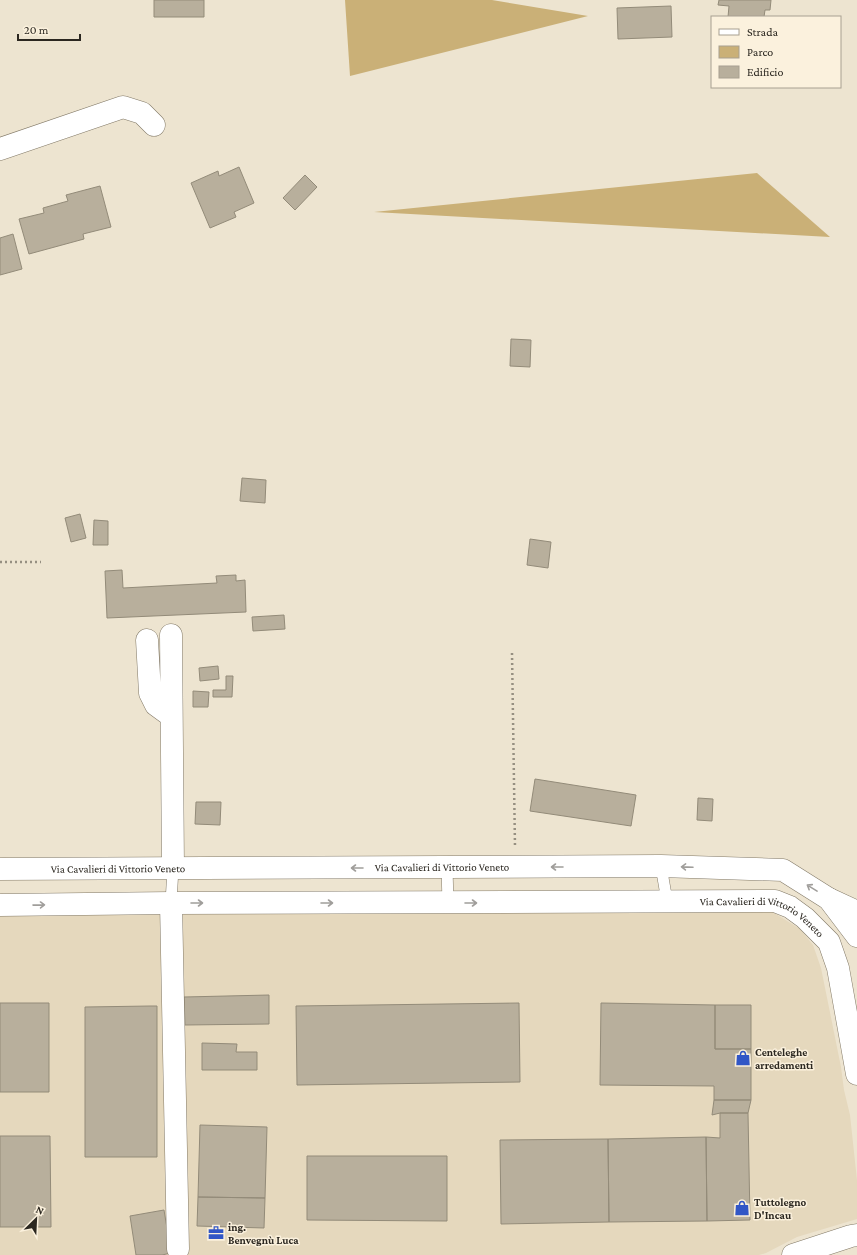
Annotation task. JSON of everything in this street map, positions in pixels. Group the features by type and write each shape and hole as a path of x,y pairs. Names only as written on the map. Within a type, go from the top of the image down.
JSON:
{"street":[{"path":"0,149 123,107 142,113 154,125"},
{"path":"171,635 173,868"},
{"path":"147,640 150,693 156,705 171,716"},
{"name":"Via Cavalieri di Vittorio Veneto","path":"0,870 662,866 783,870 829,899 857,936"},
{"path":"829,899 857,912"},
{"name":"Via Cavalieri di Vittorio Veneto","path":"0,905 775,901 790,907 806,918 828,942 838,968 857,1074"},
{"path":"171,903 178,1249"},
{"path":"793,1255 857,1235"}],"lane":[{"path":"662,866 667,902"},
{"path":"171,903 173,868"},
{"path":"447,868 448,903"}],"path":[{"path":"0,562 41,562"},
{"path":"512,653 515,867"}],"shaded area":[{"path":"763,906 800,929 813,945 821,968 850,1115 857,1180 857,1219 797,1237 759,1255 0,1255 0,915 160,911 166,982 180,947 183,930 182,911"}],"green space":[{"path":"345,0 492,0 588,16 350,76"},
{"path":"757,173 830,237 374,212"}],"building":[{"path":"154,0 204,0 204,17 154,17"},
{"path":"719,0 771,0 770,10 765,10 764,16 728,16 729,6 718,5"},
{"path":"671,6 672,37 618,39 617,8"},
{"path":"239,167 254,203 234,212 236,217 210,228 191,183 218,171 219,176"},
{"path":"305,175 317,187 295,210 283,198"},
{"path":"100,186 111,227 83,234 84,239 29,254 19,219 44,213 43,208 68,201 66,195"},
{"path":"13,234 22,269 0,275 0,238"},
{"path":"511,339 531,340 530,367 510,366"},
{"path":"242,478 266,480 265,503 240,501"},
{"path":"80,514 86,538 71,542 65,518"},
{"path":"94,520 108,521 108,545 93,545"},
{"path":"530,539 551,542 548,568 527,565"},
{"path":"122,570 123,588 217,583 216,576 236,575 236,581 245,580 246,612 107,618 105,571"},
{"path":"284,615 285,629 253,631 252,617"},
{"path":"218,666 219,679 200,681 199,668"},
{"path":"226,676 233,676 232,697 213,697 213,690 226,690"},
{"path":"193,691 209,692 208,707 193,707"},
{"path":"535,779 636,795 631,826 530,811"},
{"path":"698,798 713,799 712,821 697,820"},
{"path":"196,802 221,802 220,825 195,824"},
{"path":"269,995 269,1024 185,1025 184,997"},
{"path":"0,1003 49,1003 49,1092 0,1092"},
{"path":"519,1003 520,1082 297,1085 296,1006"},
{"path":"601,1003 715,1005 715,1049 751,1049 751,1100 714,1100 714,1086 600,1085"},
{"path":"715,1005 751,1005 751,1049 715,1049"},
{"path":"157,1006 157,1157 85,1157 85,1007"},
{"path":"202,1043 237,1044 236,1052 257,1052 257,1070 202,1070"},
{"path":"714,1100 751,1100 748,1113 720,1113 712,1115"},
{"path":"720,1113 748,1113 750,1220 707,1221 706,1137 720,1138"},
{"path":"200,1125 267,1127 265,1198 198,1197"},
{"path":"0,1136 50,1136 51,1227 0,1227"},
{"path":"706,1137 707,1221 609,1222 608,1139"},
{"path":"608,1139 609,1222 501,1224 500,1140"},
{"path":"307,1156 447,1156 447,1221 307,1220"},
{"path":"198,1197 265,1198 264,1228 197,1226"},
{"path":"164,1210 171,1253 162,1255 136,1255 130,1216"}],"place":[{"name":"Centeleghe arredamenti","path":"743,1058"},
{"name":"Tuttolegno D'Incau","path":"742,1208"},
{"name":"ing. Benvegnù Luca","path":"216,1233"}]}
